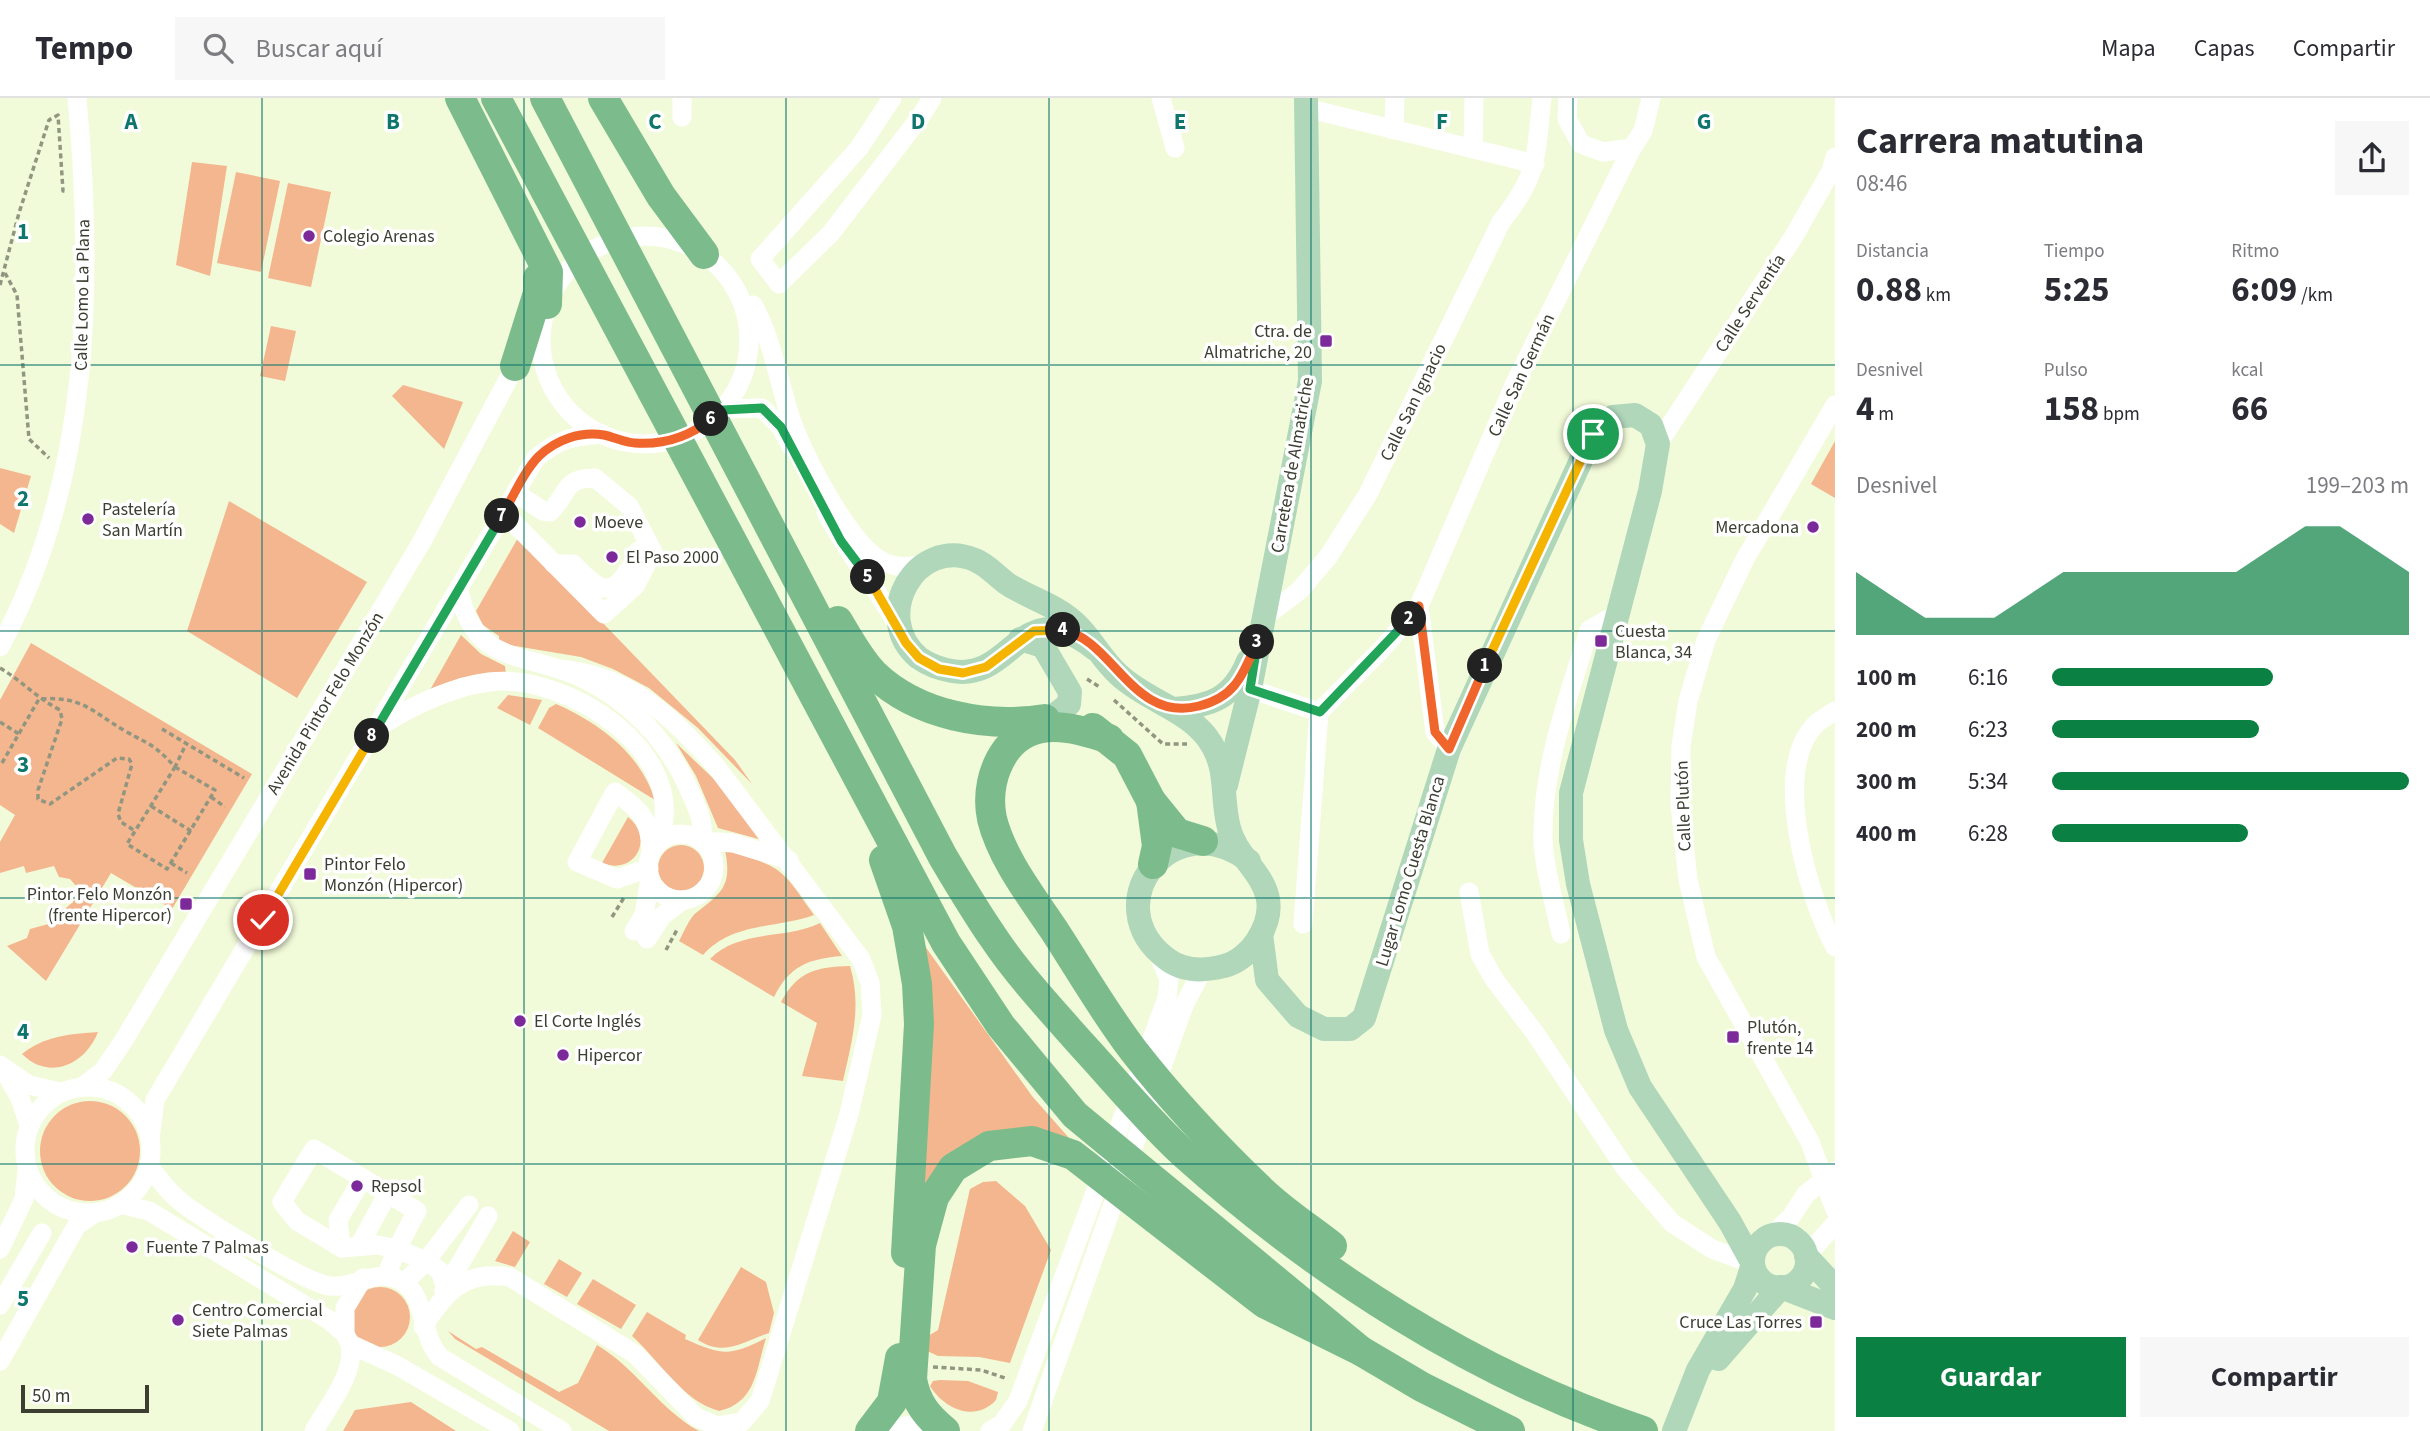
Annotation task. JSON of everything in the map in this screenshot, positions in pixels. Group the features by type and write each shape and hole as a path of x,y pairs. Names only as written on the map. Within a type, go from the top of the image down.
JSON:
{"highway":[{"path":"460,98 548,272 547,304"},
{"path":"496,98 946,943 1001,1026 1075,1115 1362,1351"},
{"path":"545,98 943,857 994,939 1050,1009 1183,1153 1267,1224 1430,1332 1500,1371 1594,1415 1634,1428"},
{"path":"603,98 661,196 712,260"},
{"path":"516,366 538,293 537,249"},
{"path":"693,383 748,455 846,636 874,674 916,703 954,716 1015,724 1051,718 1073,719 1109,739 1127,755 1151,801 1177,833 1203,841"},
{"path":"782,637 830,746 878,843 907,926 917,984 919,1024 898,1385 892,1402 870,1431"},
{"path":"1109,739 1086,731 1044,726 1022,734 1007,749 996,768 989,795 992,820 1003,846 1032,897 1133,1049 1191,1117 1263,1192 1340,1253 1423,1308 1529,1368 1594,1415"},
{"path":"1151,801 1157,846 1153,864"},
{"path":"946,1431 925,1414 916,1398 912,1367 921,1245 934,1197 953,1168 989,1146 1032,1141 1073,1155 1264,1303 1362,1351 1422,1387 1510,1431"}],"main road":[{"name":"Carretera de Almatriche","path":"1226,785 1250,689 1310,381 1306,103"},
{"name":"Lugar Lomo Cuesta Blanca","path":"1267,980 1298,1016 1324,1029 1350,1029 1364,1018 1449,749 1593,434 1613,417 1635,415 1651,425 1658,444"},
{"path":"1658,444 1650,491 1571,793 1571,840 1578,884 1616,1030 1640,1087 1700,1177 1753,1264 1759,1279 1835,1308"},
{"path":"1096,649 1067,631 1034,631 986,667 963,673 939,669 919,658 906,643 897,624 906,583 921,565 956,556 975,560 1010,585 1057,608 1079,626 1096,649 1135,688 1192,720 1216,750 1226,785 1229,831 1250,861 1264,885 1267,900 1261,934 1267,980 1169,961 1157,951 1142,929 1138,907 1139,895 1153,864 1170,850 1203,841 1234,849 1250,861"},
{"path":"1173,709 1216,702 1240,682 1260,629"},
{"path":"1020,639 1043,646 1070,692 1069,704 1051,718"},
{"path":"1203,841 1226,785"},
{"path":"1208,970 1242,957 1261,934"},
{"path":"1700,1177 1730,1206 1772,1235"},
{"path":"1674,1431 1698,1370 1745,1289 1759,1243 1772,1235 1790,1235 1835,1287"},
{"path":"1688,1398 1745,1326 1781,1287 1790,1286 1803,1273 1806,1255"}],"street":[{"path":"892,98 859,148 760,259 779,284 831,233 932,98"},
{"path":"1161,98 1175,148"},
{"path":"1394,130 1395,98"},
{"path":"1473,149 1474,98"},
{"name":"Calle San Ignacio","path":"1260,629 1299,591 1328,557 1368,494 1501,222 1525,193 1535,164 1542,98"},
{"path":"1568,98 1566,119 1581,144 1603,152 1632,148 1643,131 1651,98"},
{"name":"Calle Lomo La Plana","path":"0,647 19,612 43,548 66,468 81,380 85,307 78,99"},
{"path":"1306,103 1394,130 1535,164"},
{"name":"Calle San Germán","path":"1320,712 1382,649 1419,606 1515,383 1632,148"},
{"name":"Calle Serventía","path":"1658,444 1794,236 1831,170 1835,157"},
{"path":"712,260 738,292 748,322 749,353 731,406 697,430 667,442 634,443 602,434 576,417 556,393 544,365 542,344 547,304 562,276 585,254 613,241 645,236 676,240 712,260 736,276 757,312 793,425 839,513 860,542 881,561 903,568 921,565"},
{"name":"Avenida Pintor Felo Monzón","path":"82,1087 103,1071 124,1040 421,542 547,304"},
{"name":"Calle Plutón","path":"1835,405 1745,559 1706,640 1688,701 1681,746 1680,804 1688,880 1706,957 1829,1177 1835,1210"},
{"path":"731,406 762,408 781,427 841,541 871,581 897,624"},
{"path":"0,1361 77,1225 95,1213 120,1204 138,1191 149,1166 155,1100 536,458 555,442 573,436 602,434"},
{"path":"503,513 604,614 635,586 653,552 629,506 595,478 580,478 569,484 550,512 543,511 516,493"},
{"path":"554,564 573,564 598,587 610,578 633,537 620,513 619,498"},
{"path":"442,1295 464,1280 490,1274 510,1278 534,1300 635,1354 696,1417 717,1426 742,1423 760,1401 849,1114 872,1015 870,983 861,959 715,765 664,715 636,692 591,672 559,669 508,656 482,640 463,614 459,590"},
{"path":"1419,606 1435,732 1449,749"},
{"path":"1561,934 1543,841 1546,786 1560,723 1589,630 1617,614"},
{"path":"376,729 400,714 464,688 502,682 550,689 591,708 643,753 659,778 667,805 664,828 652,859 641,935 683,900 703,892 714,874 711,852 702,841 703,825 680,770 645,722 596,686 559,669"},
{"path":"1250,689 1320,712 1303,923"},
{"path":"1835,711 1816,724 1805,741 1795,776 1797,837 1818,916 1835,947"},
{"path":"683,900 663,894 652,859 664,837 680,834 702,841 733,843 789,860"},
{"path":"1469,892 1480,954 1494,979 1535,1033 1625,1168 1672,1223 1712,1249 1753,1264"},
{"path":"1032,1431 1079,1300 1175,1001 1157,951"},
{"path":"990,1431 1010,1415 1175,1001 1208,970"},
{"path":"2,1067 29,1085 60,1092"},
{"path":"2,1067 20,1098 29,1125"},
{"path":"0,1249 24,1199 27,1170 24,1147 29,1125 41,1105 60,1092 82,1087 101,1088 118,1094 139,1113 150,1139"},
{"path":"395,1279 397,1249 417,1211 314,1149 282,1202 297,1221 342,1248 359,1245 397,1249 426,1261 440,1271 442,1295"},
{"path":"149,1166 169,1191 193,1211 309,1280 332,1286 363,1278 395,1279 426,1261 469,1205"},
{"path":"27,1170 37,1189 53,1203 74,1212 95,1213"},
{"path":"1772,1235 1791,1217 1806,1194 1829,1177"},
{"path":"336,1245 340,1238 338,1220 363,1178"},
{"path":"359,1245 388,1193"},
{"path":"120,1204 149,1211 329,1320 347,1339 510,1431"},
{"path":"423,1326 488,1216"},
{"path":"1806,1255 1835,1224"},
{"path":"0,1304 42,1233"},
{"path":"314,1431 348,1371 352,1354 347,1339 345,1308 363,1278"},
{"path":"395,1279 417,1300 431,1347 440,1357 562,1431"},
{"path":"875,1431 911,1425 946,1431"}],"path":[{"path":"0,285 19,213 49,120 58,115 63,191 83,190"},
{"path":"5,273 17,295 29,439 47,457 66,468"},
{"path":"0,668 22,681 39,699 60,710 61,719 37,790 38,799 50,804 117,758 129,759 132,765 118,814 121,822 135,831"},
{"path":"39,699 57,698 88,705 127,732 146,739 174,767 215,790 167,869 127,844 174,767 186,744"},
{"path":"2,763 39,699"},
{"path":"0,722 19,734"},
{"path":"162,729 244,778"},
{"path":"211,797 225,807"},
{"path":"150,806 191,831"},
{"path":"172,863 187,873"},
{"path":"612,917 630,887"},
{"path":"666,950 682,921"},
{"path":"912,1367 981,1370 1023,1383"}],"shaded area":[{"path":"192,162 227,166 210,276 176,265"},
{"path":"236,172 280,181 261,272 217,263"},
{"path":"288,183 331,192 311,287 268,278"},
{"path":"271,326 296,331 285,381 260,376"},
{"path":"403,385 463,402 444,449 392,396"},
{"path":"1835,441 1835,498 1811,484"},
{"path":"0,468 31,476 14,533 0,524"},
{"path":"229,501 367,582 297,698 187,631"},
{"path":"519,536 735,760 752,784 698,728 649,688 613,669 581,657 509,645 499,641 499,636 483,625 476,611"},
{"path":"461,635 481,654 505,666 506,673 460,678 430,690"},
{"path":"31,643 252,774 172,909 111,873 46,981 7,946 27,938 30,929 67,919 66,908 77,898 76,886 70,879 59,877 54,866 26,873 24,866 0,873 0,842 15,815 0,805 0,700"},
{"path":"508,695 542,700 530,725 497,708"},
{"path":"556,704 588,720 616,742 639,768 655,800 538,728 549,708"},
{"path":"676,743 716,781 762,840 718,828 696,776"},
{"path":"628,817 640,835 638,853 624,864 614,866 602,863"},
{"path":"681,845 697,852 704,868 697,884 681,891 665,884 658,868 665,852"},
{"path":"725,850 758,860 778,870 814,915 741,932 715,944 703,955 679,941 692,918 723,887 727,872"},
{"path":"820,923 842,956 820,959 802,966 787,978 774,997 710,959 734,943 792,932"},
{"path":"917,935 1032,1096 1077,1147 1004,1131 922,1204"},
{"path":"850,966 854,981 855,1009 843,1081 802,1076 817,1023 781,1002 801,977 818,970"},
{"path":"98,1032 84,1053 65,1066 43,1067 22,1054 48,1040"},
{"path":"90,1101 109,1105 125,1116 136,1132 140,1151 136,1170 125,1186 109,1197 90,1201 71,1197 55,1186 44,1170 40,1151 44,1132 55,1116 71,1105"},
{"path":"996,1181 1025,1206 1051,1250 1010,1363 979,1357 938,1356 927,1351 928,1336 938,1330 970,1189 983,1182"},
{"path":"513,1231 530,1242 515,1267 495,1261"},
{"path":"559,1259 582,1273 567,1297 544,1284"},
{"path":"741,1267 766,1282 774,1313 769,1333 725,1348 707,1345 698,1340"},
{"path":"593,1279 636,1305 621,1329 577,1304"},
{"path":"380,1287 401,1296 410,1317 401,1338 380,1347 359,1338 350,1317 359,1296"},
{"path":"647,1312 686,1335 685,1339 717,1351 734,1351 766,1338 753,1384 741,1401 719,1411 706,1406 682,1389 632,1336"},
{"path":"448,1331 476,1349 482,1347 559,1392 578,1383 597,1345 624,1365 672,1412 699,1431 609,1431 455,1339"},
{"path":"933,1381 968,1381 998,1392 996,1400 979,1411 970,1412 951,1407 930,1386"},
{"path":"411,1402 456,1431 343,1431 355,1410"}],"place":[{"name":"Colegio Arenas","path":"309,236"},
{"name":"Ctra. de Almatriche, 20","path":"1326,341"},
{"name":"Pastelería San Martín","path":"88,519"},
{"name":"Moeve","path":"580,522"},
{"name":"Mercadona","path":"1813,527"},
{"name":"El Paso 2000","path":"612,557"},
{"name":"Cuesta Blanca, 34","path":"1601,641"},
{"name":"Pintor Felo Monzón (Hipercor)","path":"310,874"},
{"name":"Pintor Felo Monzón (frente Hipercor)","path":"186,904"},
{"name":"El Corte Inglés","path":"520,1021"},
{"name":"Plutón, frente 14","path":"1733,1037"},
{"name":"Hipercor","path":"563,1055"},
{"name":"Repsol","path":"357,1186"},
{"name":"Fuente 7 Palmas","path":"132,1247"},
{"name":"Centro Comercial Siete Palmas","path":"178,1320"},
{"name":"Cruce Las Torres","path":"1816,1322"}],"route":[{"path":"263,920 536,458 555,442 573,436 602,434 634,443 667,442 697,430 723,410 762,408 781,427 841,541 884,601 906,643 919,658 939,669 963,673 986,667 1034,631 1067,631 1096,649 1118,675 1143,694 1173,709 1195,707 1216,702 1240,682 1258,639 1250,689 1320,712 1382,649 1419,606 1435,732 1449,749 1593,434"}]}
